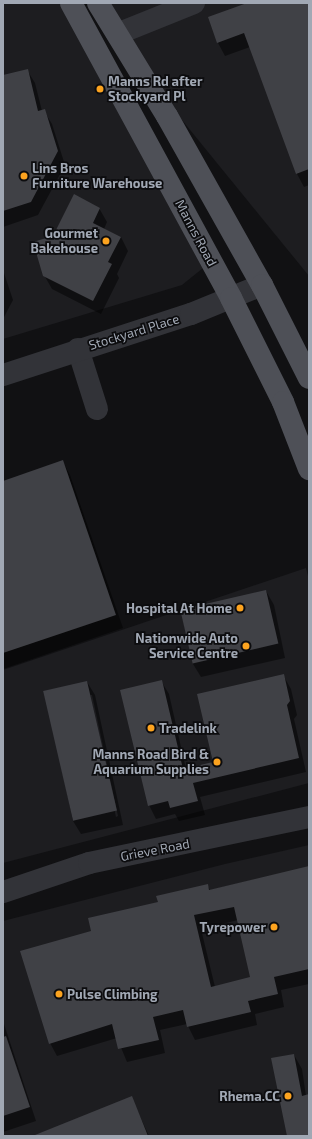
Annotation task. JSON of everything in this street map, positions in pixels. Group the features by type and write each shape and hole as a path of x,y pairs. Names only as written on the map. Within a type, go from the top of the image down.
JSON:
{"main road":[{"name":"Manns Road","path":"71,3 231,298 283,402 309,469"},
{"path":"98,3 262,285 309,378"}],"street":[{"path":"117,34 194,3"},
{"name":"Stockyard Place","path":"3,375 191,314 262,285"},
{"path":"78,350 97,409"},
{"name":"Grieve Road","path":"3,892 89,863 309,817"}],"shaded area":[{"path":"3,3 65,3 208,264 182,285 3,339"},
{"path":"105,3 309,3 309,276 147,77"},
{"path":"306,568 309,580 309,783 3,863 3,670"},
{"path":"309,845 309,1136 3,1136 3,921 225,864"}],"building":[{"path":"247,3 309,3 309,169 296,174 244,33 217,43 208,17"},
{"name":"Lins Bros Furniture Warehouse","path":"28,69 38,111 45,109 58,151 31,202 3,211 3,75"},
{"path":"74,194 100,208 93,223 121,237 108,262 112,264 93,301 43,276 33,242 53,236"},
{"path":"63,460 116,615 3,653 3,481"},
{"path":"266,590 278,644 193,663 180,610"},
{"path":"284,674 290,701 287,705 299,758 193,783 198,801 170,808 168,801 148,806 120,690 162,680 183,769 213,762 197,694"},
{"path":"87,681 117,811 73,821 43,691"},
{"path":"309,866 309,969 274,977 278,994 248,1001 251,1012 187,1027 183,1010 153,1017 159,1040 118,1049 112,1024 49,1044 20,951 91,931 88,918 158,902 156,896 208,884 209,890","holes":["234,907 250,977 211,987 194,915"]},
{"path":"6,1036 30,1107 3,1116 3,1037"},
{"name":"Rhema.CC","path":"294,1054 302,1096 309,1094 309,1136 287,1136 271,1058"},
{"path":"132,1096 148,1136 35,1136 35,1135"}],"place":[{"name":"Manns Rd after Stockyard Pl","path":"100,89"},
{"name":"Lins Bros Furniture Warehouse","path":"24,176"},
{"name":"Gourmet Bakehouse","path":"106,241"},
{"name":"Hospital At Home","path":"240,608"},
{"name":"Nationwide Auto Service Centre","path":"246,646"},
{"name":"Tradelink","path":"151,728"},
{"name":"Manns Road Bird & Aquarium Supplies","path":"217,762"},
{"name":"Tyrepower","path":"274,927"},
{"name":"Pulse Climbing","path":"59,994"},
{"name":"Rhema.CC","path":"288,1096"}]}
